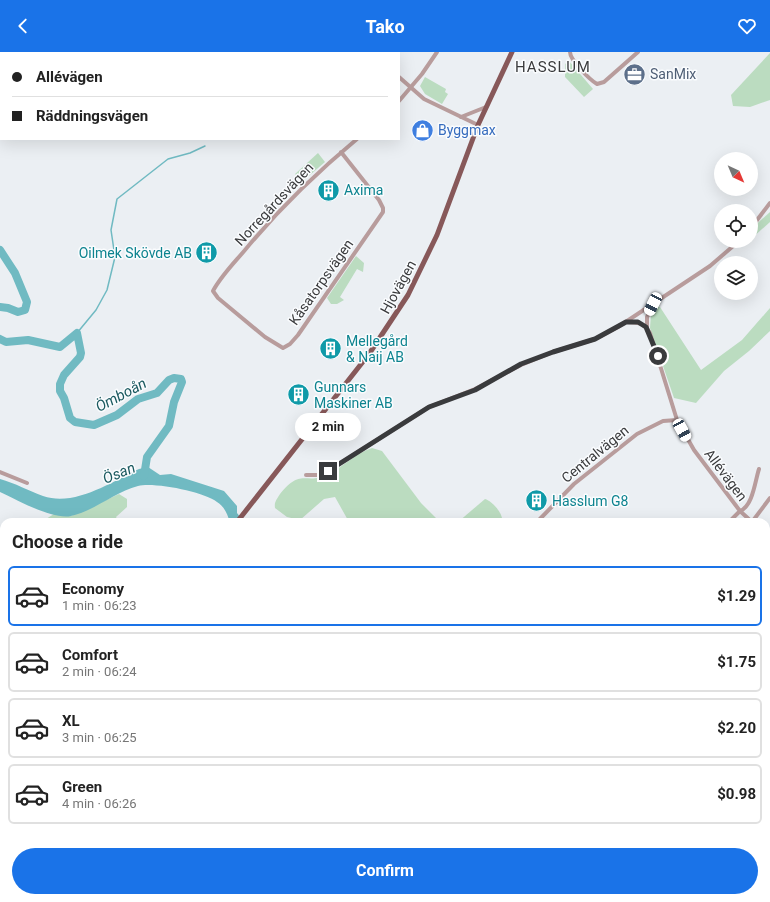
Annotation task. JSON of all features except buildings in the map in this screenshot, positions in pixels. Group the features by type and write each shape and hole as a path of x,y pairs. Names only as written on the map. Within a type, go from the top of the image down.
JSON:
{"main road":[{"name":"Hjovägen","path":"240,518 369,354 408,295 437,235 478,125 512,52"}],"street":[{"path":"400,100 411,88 437,52"},
{"path":"570,52 572,59 589,78 597,84 604,82 638,52"},
{"path":"400,78 424,99 478,125"},
{"path":"461,117 486,107"},
{"name":"Norregårdsvägen","path":"213,291 217,283 269,222 308,182 357,140"},
{"name":"Kåsatorpsvägen","path":"213,291 218,298 271,341 283,348 290,344 383,212 383,208 379,200 341,152"},
{"path":"758,219 770,203"},
{"path":"306,475 320,475 328,471 429,407 475,390 521,364 595,339 626,322 710,266 731,248"},
{"path":"626,322 638,322 646,327 647,316 653,304"},
{"name":"Allévägen","path":"646,327 650,333 677,420 694,450 740,511 733,518"},
{"name":"Centralvägen","path":"540,518 574,484 637,434 663,421 677,420"},
{"path":"748,518 740,511 745,508 750,499 759,469"},
{"path":"0,472 27,483"},
{"path":"755,518 770,498"}],"green space":[{"path":"770,53 770,100 750,107 733,106 731,95"},
{"path":"569,61 593,89 584,97 565,77 565,64"},
{"path":"425,77 446,89 445,92 448,94 442,104 425,94 420,86"},
{"path":"318,153 325,162 303,181 295,174"},
{"path":"770,212 770,222 758,233 758,223"},
{"path":"356,256 364,263 363,272 357,269 340,297 344,300 337,304 331,304 327,298"},
{"path":"656,305 660,307 701,370 742,340 770,308 770,331 749,351 724,371 696,403 674,398 650,328 651,314"},
{"path":"372,448 382,451 421,503 436,518 347,518 335,497 324,499 302,518 287,517 275,508 275,502 280,494 294,481 304,478 321,477 329,474 366,450"},
{"path":"119,494 127,499 127,507 117,518 48,518 54,514 71,516"},
{"path":"485,499 497,508 502,518 463,518"}],"water":[{"path":"148,467 160,475 171,474 224,491 237,506 237,513 241,518 228,518 222,506 211,498 191,491 156,485 138,486 129,489 80,514 71,516 55,515 45,512 0,492 0,479 43,496 55,499 68,498 92,492 139,469"}],"waterway":[{"path":"77,333 96,310 107,290 115,257 111,230 117,199 168,159 190,153 205,146"},
{"name":"Ömboån","path":"0,250 15,273 27,302 25,310 18,312 0,307"},
{"name":"Ömboån","path":"0,339 6,342 28,340 60,347 77,333 81,353 80,357 64,375 60,384 60,391 64,398 70,418 75,422 94,425 117,415 138,399 157,393 169,380 174,378 181,379 182,382 174,402 169,426 147,457 144,476"}],"place":[{"name":"SanMix","path":"635,74"},
{"name":"Byggmax","path":"423,130"},
{"name":"Axima","path":"328,190"},
{"name":"Oilmek Skövde AB","path":"207,253"},
{"name":"Mellegård & Naij AB","path":"331,349"},
{"name":"Gunnars Maskiner AB","path":"298,395"},
{"name":"Hasslum G8","path":"537,501"}],"district":[{"name":"HASSLUM","path":"553,67"}],"route":[{"path":"328,471 429,407 456,395 475,390 521,364 595,339 618,328 626,322 638,322 646,327 650,333 658,356"}],"water label":[{"name":"Ösan","path":"119,473"}]}
